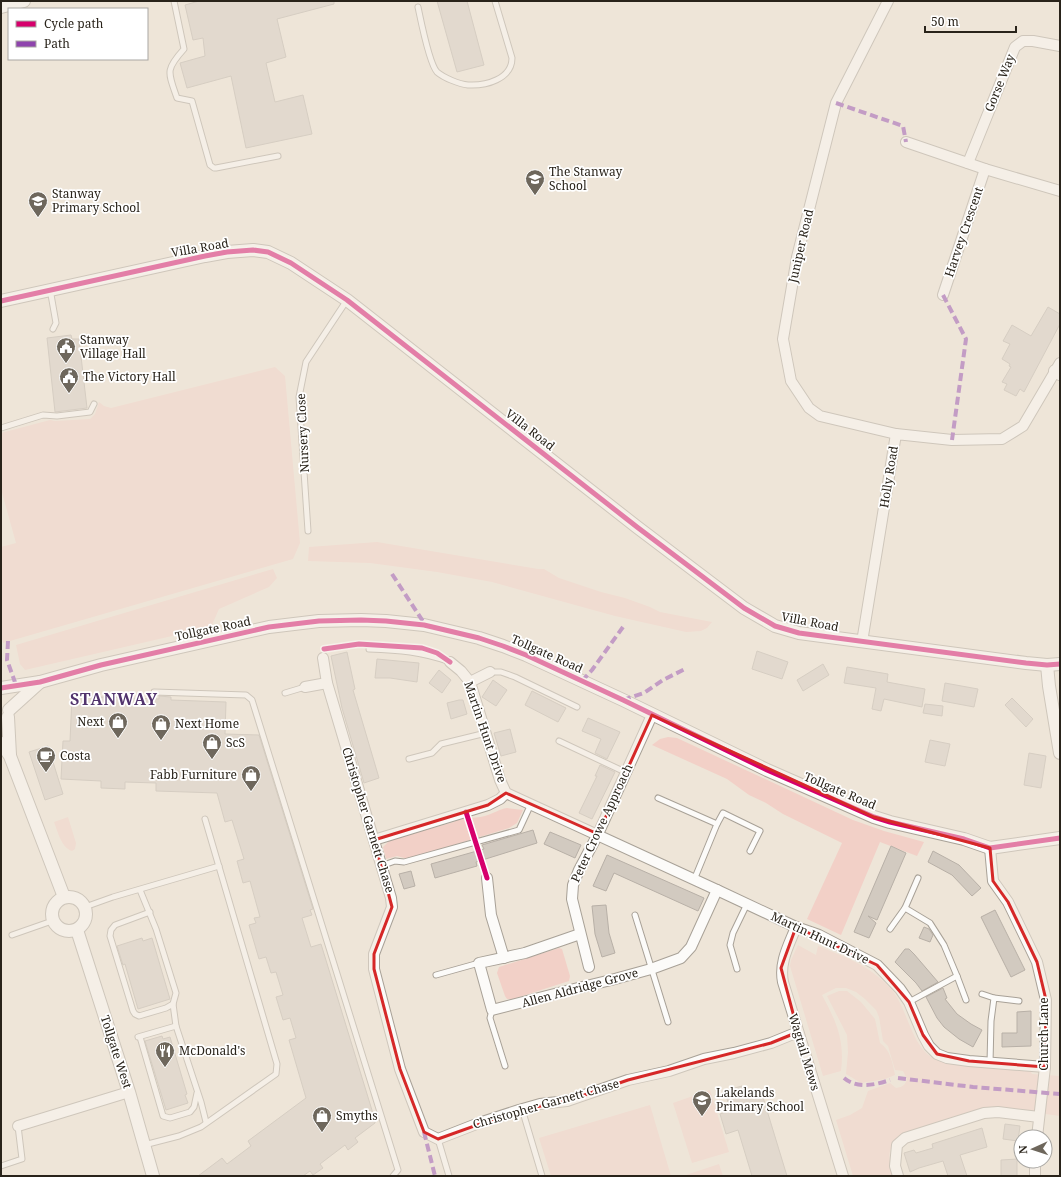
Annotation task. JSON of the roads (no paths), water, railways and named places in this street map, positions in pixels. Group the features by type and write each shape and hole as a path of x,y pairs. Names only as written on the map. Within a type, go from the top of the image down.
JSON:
{"street":[{"path":"6,4 24,1"},
{"name":"Juniper Road","path":"888,1 836,103 797,257 783,340 791,381 809,408 820,416 896,434"},
{"name":"Gorse Way","path":"968,163 1015,47 1023,41 1033,41 1060,46"},
{"path":"906,142 985,169 1060,191"},
{"name":"Harvey Crescent","path":"943,295 985,169"},
{"name":"Villa Road","path":"1,301 50,289 227,252 253,250 268,252 291,262 347,300 637,527 755,615 775,626 799,633 862,642 1026,663 1048,665 1060,664"},
{"name":"Holly Road","path":"862,642 896,434 952,440 1002,439 1023,426 1058,369"},
{"name":"Tollgate Road","path":"1,688 40,682 108,663 269,627 319,621 386,620 457,632 503,646 567,673 767,770 874,817 890,822 964,838 990,848 1060,838"},
{"name":"Christopher Garnett Chase","path":"324,658 327,684 391,898 392,907 374,954 374,969 402,1076 424,1132 438,1139 522,1109 540,1104 567,1101 628,1080 668,1071 704,1059 771,1043 798,1032"},
{"name":"Martin Hunt Drive","path":"450,662 461,671 470,682 500,780 506,792 796,927 819,935 877,965 900,989 909,1002 923,1035 929,1046 937,1054 947,1058 1045,1067"},
{"path":"1048,665 1049,686 1060,753"},
{"path":"470,682 490,672"},
{"name":"Tollgate Road","path":"6,717 40,682"},
{"path":"305,687 327,684"},
{"path":"1,692 9,703 6,717 10,756"},
{"name":"Peter Crowe Approach","path":"589,967 572,899 573,885 652,715"},
{"path":"1,743 10,756 64,897"},
{"path":"374,840 488,805 500,799 506,792"},
{"name":"Church Lane","path":"990,848 993,881 1008,902 1037,962 1046,1000 1045,1067 1038,1129"},
{"path":"487,878 491,915 504,958"},
{"name":"Allen Aldridge Grove","path":"492,1010 594,985 651,969 681,958 691,947 717,890"},
{"path":"70,896 76,898 82,902 85,907 85,920 82,926 77,930 66,931 60,929 52,921 51,914 53,906 57,900 64,897 70,896"},
{"name":"Wagtail Mews","path":"796,927 784,958 782,975 798,1032 843,1176"},
{"name":"Tollgate West","path":"77,930 129,1092 153,1176"},
{"path":"492,1010 479,963 525,953 580,934"},
{"path":"18,1126 129,1092"},
{"path":"898,1176 895,1166 897,1145 905,1138 984,1113 998,1112 1039,1117"}],"lane":[{"path":"174,1 184,49 170,67 171,80 176,98 192,101 210,165 216,168 278,156"},
{"path":"418,7 429,54 437,71 450,79 466,85 480,85 496,80 506,73 512,66 512,58 496,1"},
{"path":"50,289 56,323 53,329"},
{"name":"Nursery Close","path":"308,532 299,397 306,362 347,300"},
{"path":"1,428 43,415 58,416 90,412 94,404"},
{"path":"369,649 408,651 430,655 450,662"},
{"path":"490,672 501,672 515,677 577,707"},
{"path":"285,693 305,687"},
{"path":"154,692 246,695 252,700 398,1170 393,1176"},
{"path":"410,760 432,753 441,744 486,734"},
{"path":"559,741 626,772"},
{"path":"658,798 717,824"},
{"path":"382,866 395,861 404,862 519,830 531,804"},
{"path":"694,880 723,813 760,831 750,851"},
{"path":"144,1145 190,1132 276,1074 276,1064 205,819"},
{"path":"85,907 113,897 219,866"},
{"path":"890,929 905,908 918,878"},
{"path":"140,890 156,929 176,993 173,1004 176,1026 206,1122"},
{"path":"736,969 730,945 733,933 747,904"},
{"path":"905,908 930,923 944,945 966,1000"},
{"path":"150,912 115,925 111,930 110,936 133,1012 139,1016 166,1008 173,1004"},
{"path":"635,914 668,1022"},
{"path":"12,935 52,921"},
{"path":"436,975 479,963"},
{"path":"909,1002 957,976"},
{"path":"982,994 994,998 1019,1001"},
{"path":"990,1063 990,1021 994,998"},
{"path":"492,1010 490,1018 505,1066"},
{"path":"176,1026 138,1037 163,1116 170,1118 190,1112 194,1107 197,1092"},
{"path":"522,1109 542,1176"},
{"path":"1,1166 22,1159 18,1126"},
{"path":"438,1139 448,1176"}],"place":[{"name":"The Stanway School","path":"535,196"},
{"name":"Stanway Primary School","path":"38,218"},
{"name":"Stanway Village Hall","path":"66,364"},
{"name":"The Victory Hall","path":"69,394"},
{"name":"Next","path":"118,739"},
{"name":"Next Home","path":"161,741"},
{"name":"ScS","path":"212,760"},
{"name":"Costa","path":"46,773"},
{"name":"Fabb Furniture","path":"251,792"},
{"name":"McDonald's","path":"165,1068"},
{"name":"Lakelands Primary School","path":"702,1117"},
{"name":"Smyths","path":"322,1133"}],"district":[{"name":"STANWAY","path":"114,699"}]}
